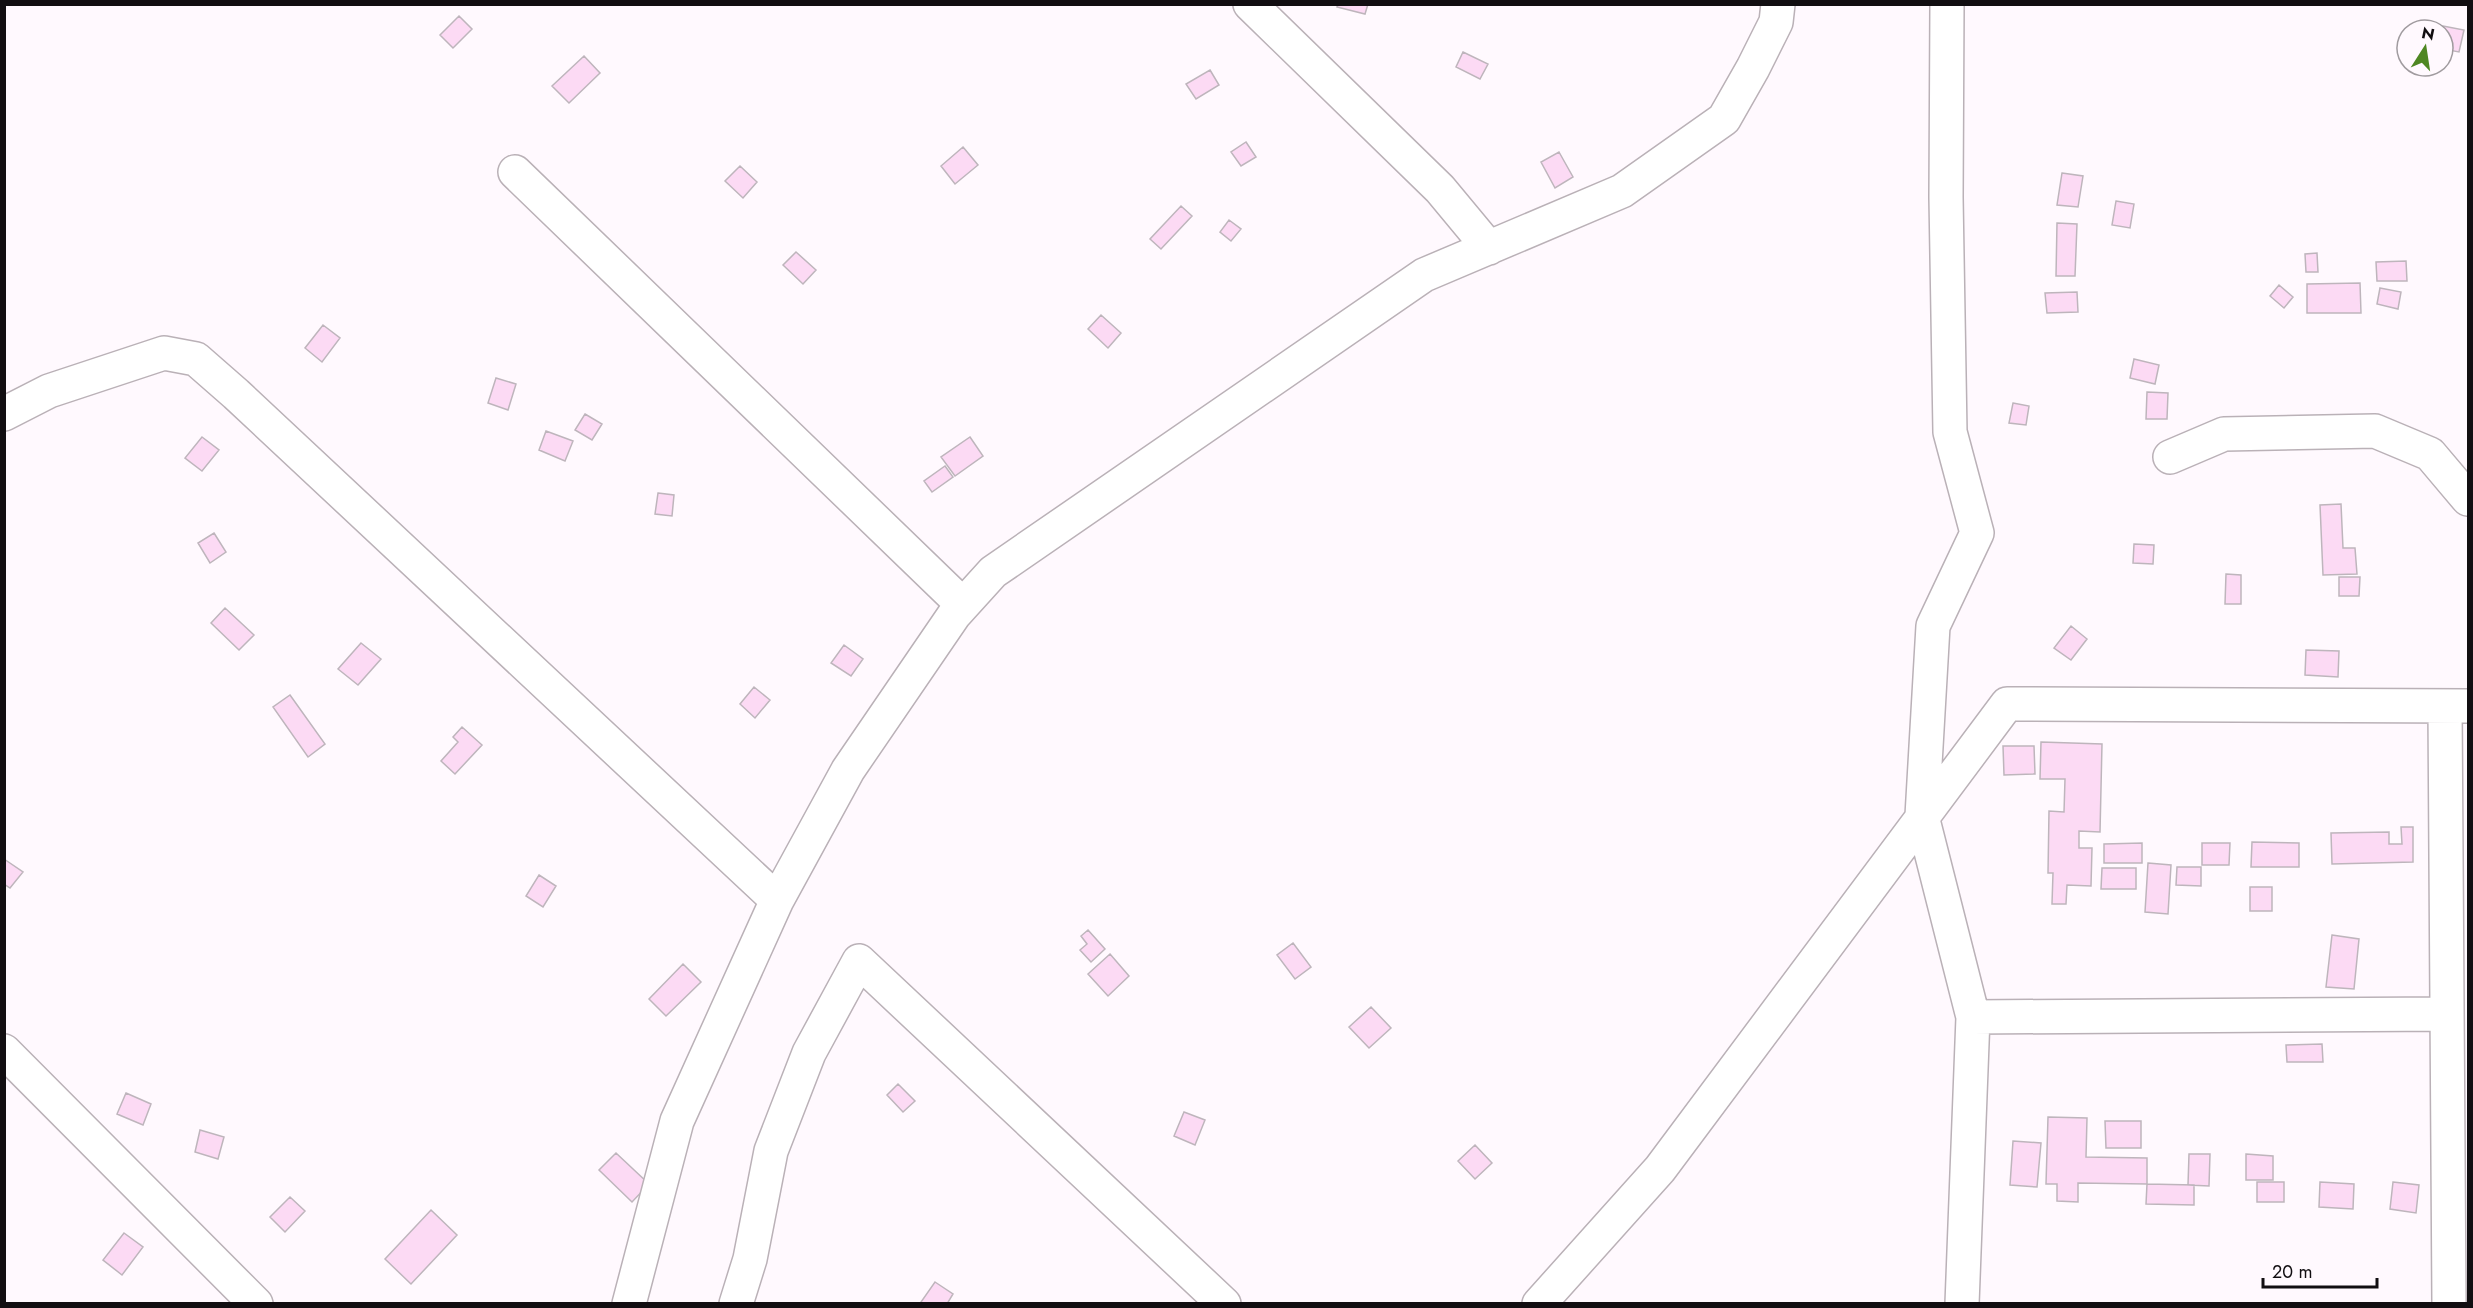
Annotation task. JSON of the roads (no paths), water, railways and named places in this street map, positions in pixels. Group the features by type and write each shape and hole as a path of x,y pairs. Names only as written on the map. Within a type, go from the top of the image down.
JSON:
{"street":[{"path":"1250,4 1440,189 1489,248"},
{"path":"629,1304 677,1121 777,900 848,770 963,605 993,572 1424,276 1623,191 1724,119 1754,68 1776,22 1778,4"},
{"path":"1947,4 1946,197 1950,432 1977,533 1934,626 1922,816 1973,1017 1962,1304"},
{"path":"515,172 963,605"},
{"path":"4,414 48,391 164,353 196,359 777,900"},
{"path":"2170,457 2224,434 2375,431 2430,454 2469,499"},
{"path":"1539,1304 1660,1169 2007,704 2457,706 2446,1014 2458,1178 2450,1304"},
{"path":"736,1304 750,1259 771,1151 809,1053 859,961 1224,1304"},
{"path":"1973,1017 2446,1014"},
{"path":"4,1052 256,1304"}]}
